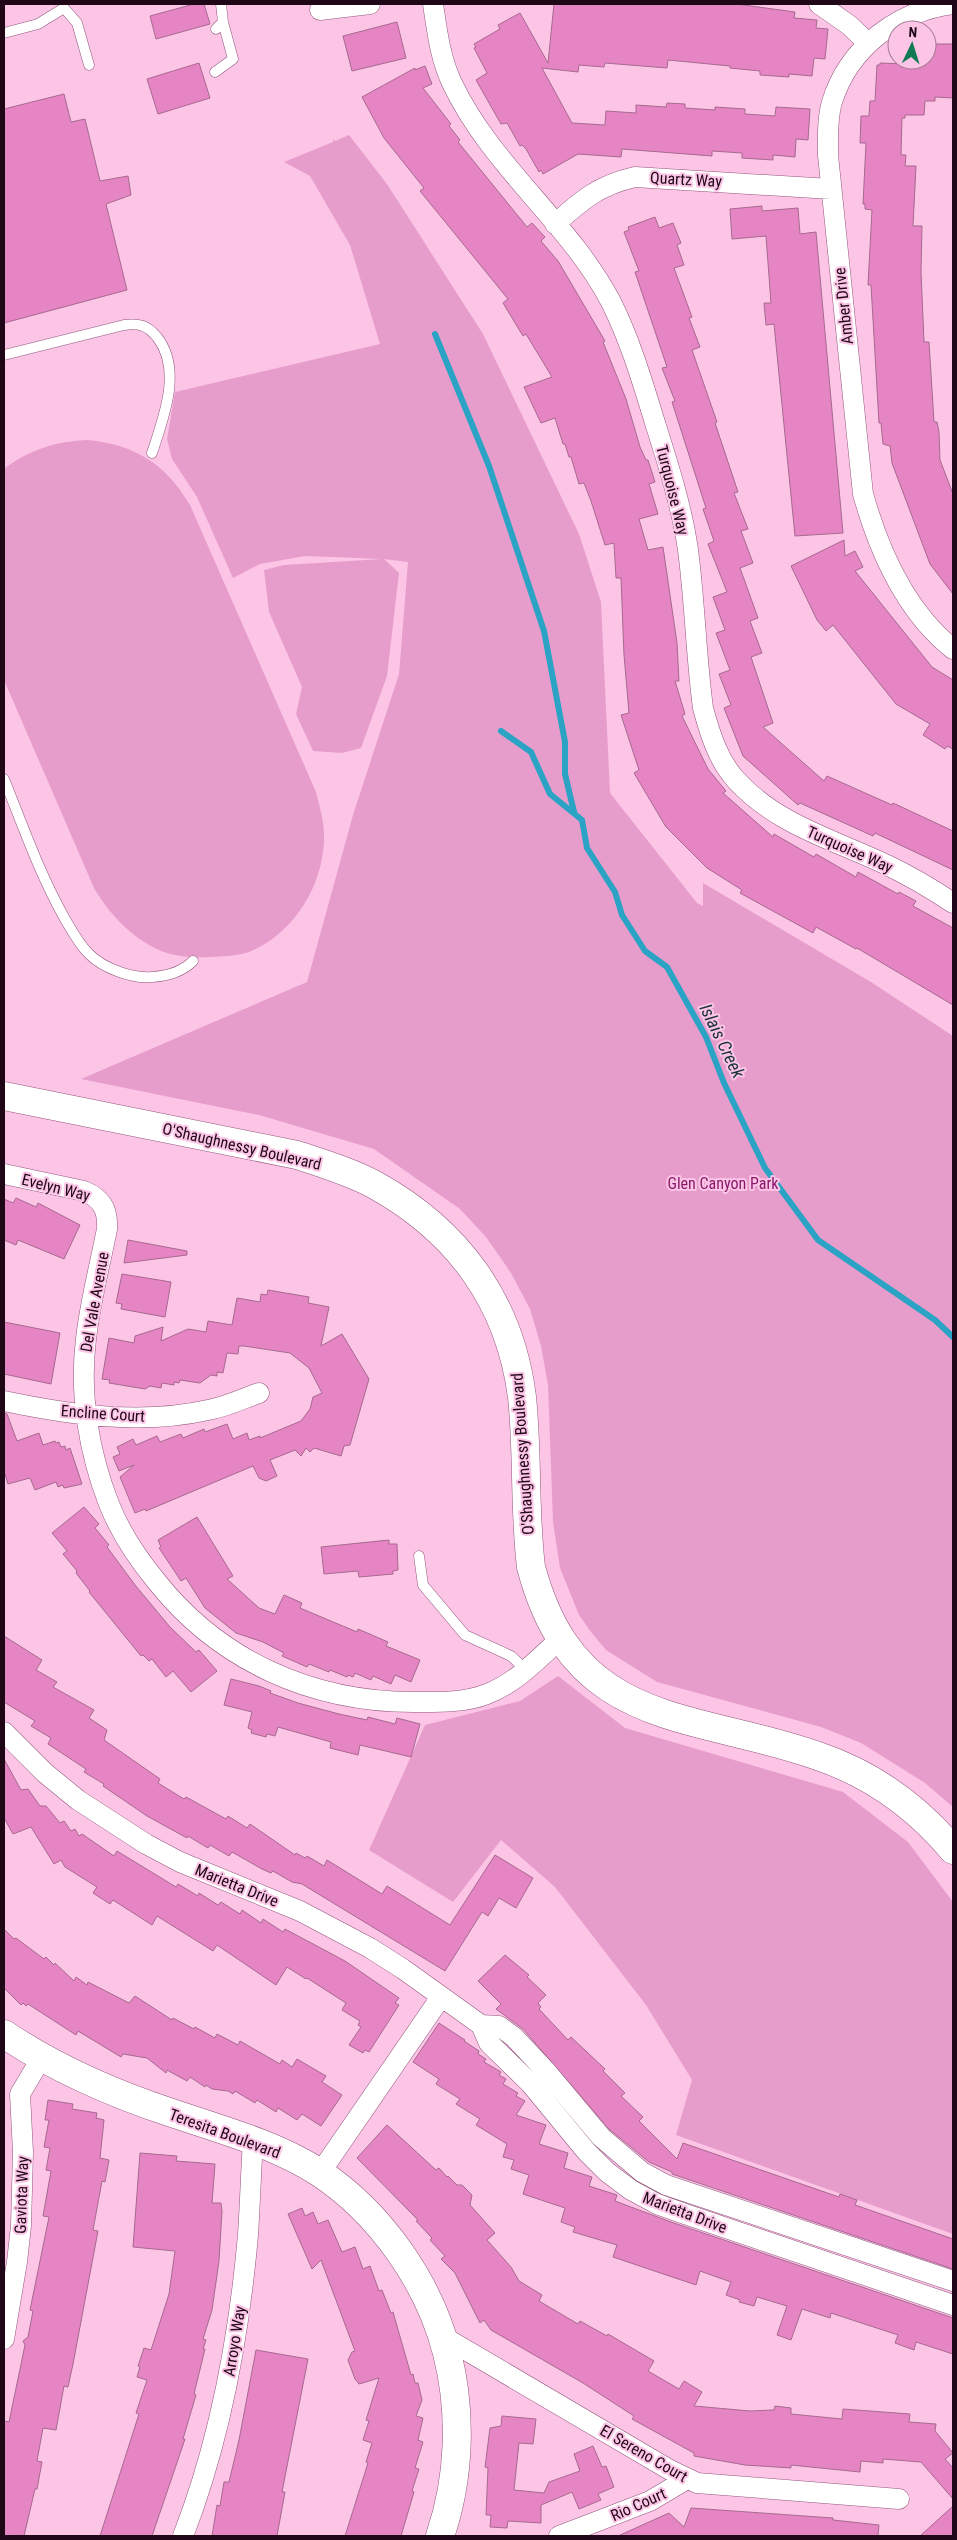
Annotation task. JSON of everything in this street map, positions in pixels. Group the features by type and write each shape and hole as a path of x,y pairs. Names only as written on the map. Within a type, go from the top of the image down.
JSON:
{"main road":[{"name":"O'Shaughnessy Boulevard","path":"4,1096 297,1155 338,1168 374,1185 408,1206 442,1234 483,1284 494,1302 510,1339 522,1399 530,1567 542,1604 560,1639 593,1675 612,1690 634,1702 670,1717 820,1756 872,1781 912,1808 953,1850"},
{"name":"Teresita Boulevard","path":"4,2034 42,2057 131,2098 253,2140 320,2173 352,2200 381,2229 407,2263 427,2299 442,2336 455,2394 458,2427 451,2490 440,2536"}],"street":[{"path":"320,10 370,4"},
{"name":"Turquoise Way","path":"433,4 442,54 451,81 463,104 493,150 555,224 593,274 610,300 631,348 682,516 688,548 703,708 710,734 720,756 735,779 752,796 786,820 820,837 887,865 953,903"},
{"path":"818,4 849,25 868,43"},
{"name":"Amber Drive","path":"953,4 913,14 888,27 868,43 853,60 840,81 832,103 828,155 864,494 874,532 888,564 924,619 953,649"},
{"name":"Quartz Way","path":"555,224 597,189 614,181 635,177 831,190"},
{"name":"Evelyn Way","path":"4,1174 84,1191 96,1196 105,1205"},
{"name":"Del Vale Avenue","path":"105,1205 108,1228 85,1341 85,1392 92,1446 109,1505 124,1536 143,1566 191,1621 219,1644 249,1662 322,1691 358,1699 393,1702 432,1702 485,1695 501,1688 526,1670 560,1639"},
{"name":"Encline Court","path":"4,1401 39,1408 130,1418 184,1415 228,1405 259,1393"},
{"name":"Marietta Drive","path":"4,1732 45,1773 78,1800 138,1839 180,1862 292,1908 336,1929 370,1948 480,2025 489,2043 530,2084 586,2151 631,2190 658,2204 685,2214 953,2306"},
{"path":"320,2173 441,1997"},
{"name":"Marietta Drive","path":"480,2025 500,2026 514,2037 545,2070 601,2137 621,2156 650,2176 692,2194 953,2281"},
{"name":"Gaviota Way","path":"4,2339 21,2226 23,2152 20,2094 42,2057"},
{"name":"Arroyo Way","path":"183,2536 214,2440 234,2344 248,2234 253,2140"},
{"name":"El Sereno Court","path":"442,2336 687,2478 712,2484 899,2499"},
{"name":"Rio Court","path":"559,2536 650,2501 687,2478"}],"lane":[{"path":"215,72 233,59 219,26 221,4"},
{"path":"4,33 38,24 64,8 77,23 89,65"},
{"path":"4,356 124,325 138,323 150,328 160,340 167,356 170,375 166,408 152,453"},
{"path":"4,779 52,895 73,932 89,955 114,969 141,978 163,976 184,970 193,961"},
{"path":"419,1556 423,1585 465,1635 511,1656 526,1670"}],"green space":[{"name":"Glen Canyon Park","path":"349,135 387,184 483,334 579,534 601,602 610,793 697,903 703,906 703,883 871,982 953,1036 953,1807 925,1783 861,1743 821,1727 657,1682 606,1650 591,1632 579,1615 560,1568 553,1522 548,1385 541,1346 530,1309 511,1273 486,1237 460,1209 374,1149 259,1115 81,1079 307,982 353,815 399,674 408,562 384,559 399,573 387,676 361,748 342,753 313,751 296,714 302,687 269,612 264,570 284,565 382,559 305,556 260,564 233,578 197,497 172,459 167,439 175,392 380,344 350,245 310,176 284,162 333,142 333,139 335,141"},
{"path":"88,440 120,446 147,459 170,478 190,505 316,792 321,810 324,835 318,876 311,892 292,921 279,934 249,952 231,956 178,956 159,950 139,939 114,916 94,888 4,680 4,469 13,462 43,448 65,442"},
{"path":"558,1676 625,1728 843,1792 908,1842 953,1902 953,2234 676,2135 692,2080 646,2005 555,1887 501,1840 453,1902 369,1850 425,1725 520,1701"}],"building":[{"path":"194,4 204,4 210,24 156,39 150,16"},
{"path":"554,4 736,4 795,12 794,18 817,20 816,28 828,29 825,59 814,58 812,76 789,74 789,77 760,75 760,71 730,68 730,66 668,60 667,68 605,63 604,67 579,65 578,72 542,68 572,123 605,125 606,111 636,113 636,105 666,107 667,103 685,104 685,108 745,109 745,114 775,116 776,107 810,109 808,140 796,139 795,157 773,155 773,160 742,158 742,153 712,151 712,156 622,149 621,157 578,154 543,174 541,170 539,172 526,149 522,145 520,146 507,123 501,124 476,80 487,73 474,48 476,47 474,44 500,29 498,25 520,13 548,63"},
{"path":"397,22 406,58 352,71 343,36"},
{"path":"937,44 953,44 953,98 935,97 935,101 925,101 924,115 905,115 905,118 902,118 901,155 906,155 905,166 916,166 913,226 922,226 921,272 924,342 929,342 934,422 937,422 939,432 940,460 953,494 953,594 930,564 892,463 890,446 883,444 881,423 879,423 871,285 868,285 872,210 865,209 865,204 863,204 866,143 860,143 861,116 869,116 870,101 875,101 877,65 880,65 880,63 887,63 887,70 937,70"},
{"path":"199,63 210,98 158,114 147,79"},
{"path":"425,66 432,84 423,88 451,124 449,126 460,140 458,142 527,227 532,223 545,237 541,241 558,261 605,341 603,342 626,399 640,447 646,460 648,460 655,482 649,484 658,514 639,519 648,550 663,547 677,643 679,681 675,681 685,714 682,716 708,769 726,791 723,793 773,837 774,834 814,857 816,854 856,877 858,872 898,894 899,892 916,901 913,906 953,928 953,1005 857,948 816,927 813,933 740,893 742,890 707,868 666,827 634,773 639,770 621,715 629,713 624,655 621,578 616,578 614,543 605,545 584,483 579,484 571,457 569,457 565,444 563,444 555,418 541,423 524,387 552,377 526,334 523,336 503,303 508,299 420,191 424,188 384,138 362,97 415,68 415,70"},
{"path":"64,94 71,122 85,119 100,181 128,176 131,195 106,204 127,290 4,323 4,109"},
{"path":"762,206 762,211 798,208 800,234 816,232 843,533 795,536 774,324 766,325 764,303 771,303 766,236 732,239 730,209"},
{"path":"655,217 659,228 673,223 681,243 677,245 684,265 674,268 692,317 689,318 700,347 692,350 717,422 715,423 738,492 734,493 748,529 741,531 753,563 740,568 758,618 750,621 762,653 751,657 773,723 763,727 824,781 827,776 892,805 893,803 953,831 953,870 875,833 873,836 800,803 798,805 743,756 724,708 731,705 719,674 730,670 716,633 725,630 713,597 727,592 708,544 714,541 703,509 706,508 672,402 675,401 662,368 667,367 635,272 639,271 624,232 629,230 628,227"},
{"path":"844,540 845,556 855,551 863,567 855,571 932,667 953,680 953,749 947,746 945,749 923,735 930,724 896,704 833,625 826,631 817,620 791,566"},
{"path":"16,1198 36,1207 38,1203 80,1225 64,1259 18,1240 16,1245 4,1240 4,1199 13,1203"},
{"path":"128,1240 187,1251 187,1255 124,1263"},
{"path":"122,1274 171,1282 165,1317 121,1309 122,1304 116,1303"},
{"path":"268,1290 309,1297 308,1303 329,1307 321,1346 342,1334 369,1379 350,1445 344,1446 341,1456 314,1448 310,1452 306,1448 301,1456 295,1450 270,1460 277,1476 266,1481 259,1478 253,1466 146,1511 145,1509 135,1513 120,1477 134,1465 119,1471 113,1457 120,1454 117,1447 133,1439 136,1445 157,1436 160,1442 181,1434 183,1438 204,1429 205,1432 227,1424 233,1439 247,1433 249,1440 260,1436 260,1438 301,1421 310,1409 313,1397 322,1393 309,1368 290,1353 244,1346 239,1346 238,1354 227,1353 223,1373 217,1372 217,1376 211,1375 200,1383 180,1380 179,1383 174,1382 174,1385 162,1383 161,1388 150,1386 145,1389 109,1383 110,1380 102,1379 109,1338 134,1343 135,1336 163,1327 161,1341 188,1329 206,1332 208,1321 232,1325 237,1298 260,1302 261,1294 267,1295"},
{"path":"4,1322 60,1333 51,1384 4,1374"},
{"path":"4,1413 7,1414 17,1441 39,1433 43,1445 55,1441 56,1443 59,1442 61,1447 65,1446 66,1450 70,1448 82,1484 64,1488 63,1485 58,1487 56,1482 35,1490 30,1478 8,1484 4,1471"},
{"path":"84,1507 99,1524 95,1528 109,1545 107,1547 135,1585 170,1627 196,1652 199,1650 217,1671 191,1692 173,1671 166,1677 152,1659 149,1661 143,1655 141,1656 89,1592 76,1573 77,1571 63,1554 67,1551 52,1533"},
{"path":"197,1517 233,1576 227,1579 259,1608 275,1614 284,1595 302,1603 300,1608 357,1632 358,1629 388,1642 386,1646 420,1660 411,1682 395,1675 391,1684 373,1676 371,1680 355,1673 353,1677 348,1675 347,1677 309,1664 307,1667 282,1656 284,1653 263,1642 236,1633 205,1608 186,1578 181,1581 159,1548 161,1547 158,1540"},
{"path":"389,1540 389,1544 397,1544 398,1570 393,1571 393,1574 359,1577 358,1571 324,1574 321,1547"},
{"path":"4,1636 42,1660 36,1670 57,1682 53,1687 94,1710 89,1718 107,1730 104,1740 160,1779 158,1783 184,1799 186,1797 226,1819 228,1816 247,1828 250,1824 295,1855 296,1853 305,1858 307,1856 324,1866 327,1860 382,1894 387,1886 450,1925 495,1855 533,1878 516,1908 499,1898 488,1916 482,1912 445,1971 302,1884 292,1882 273,1871 271,1873 262,1869 232,1852 229,1856 210,1845 208,1848 147,1816 103,1786 104,1784 84,1772 86,1769 48,1744 51,1738 31,1726 35,1721 4,1702"},
{"path":"231,1679 259,1686 271,1691 270,1693 298,1703 339,1714 367,1720 368,1717 395,1724 397,1718 420,1724 411,1757 360,1745 358,1755 330,1748 331,1742 278,1727 275,1736 267,1734 266,1737 251,1733 252,1730 248,1728 252,1712 224,1705"},
{"path":"4,1759 21,1790 28,1789 40,1806 46,1806 60,1823 64,1821 71,1831 75,1829 79,1836 82,1834 114,1856 117,1851 176,1887 178,1884 198,1896 199,1893 218,1905 221,1902 240,1914 242,1910 261,1923 263,1919 283,1932 285,1929 345,1961 399,1998 395,2003 399,2005 369,2052 365,2050 363,2053 349,2045 361,2027 358,2025 360,2021 342,2010 346,2003 307,1978 287,1967 276,1985 217,1945 213,1951 157,1916 152,1925 113,1900 110,1904 93,1893 97,1887 65,1867 61,1860 54,1864 31,1827 13,1834 4,1818"},
{"path":"4,1929 14,1939 16,1938 44,1959 46,1957 54,1965 55,1963 74,1981 76,1977 87,1985 88,1982 129,2003 135,1996 172,2020 173,2018 194,2029 195,2027 215,2038 217,2034 238,2045 240,2041 280,2064 282,2060 292,2067 297,2059 326,2076 322,2082 342,2095 321,2126 302,2114 297,2120 278,2108 276,2112 257,2100 255,2103 235,2091 233,2094 228,2091 212,2089 206,2085 205,2087 190,2077 187,2081 167,2070 166,2073 147,2058 123,2054 121,2057 78,2031 76,2035 28,2004 26,2006 23,2003 21,2005 4,1988"},
{"path":"505,1955 529,1975 527,1977 546,1995 538,2003 541,2007 539,2009 568,2040 571,2037 605,2069 603,2071 625,2093 621,2096 643,2117 639,2121 677,2159 683,2143 839,2197 840,2194 857,2200 855,2205 953,2239 953,2269 672,2174 672,2172 649,2162 609,2129 523,2029 496,2009 501,2004 478,1981"},
{"path":"439,2023 479,2051 478,2054 486,2059 484,2062 501,2072 499,2075 506,2079 503,2084 518,2093 516,2096 525,2101 516,2115 546,2125 539,2144 568,2153 564,2168 592,2177 589,2186 617,2195 615,2201 671,2222 953,2318 953,2354 916,2342 914,2350 895,2343 898,2335 831,2313 830,2318 802,2309 791,2340 777,2335 787,2306 757,2297 754,2306 739,2302 740,2300 726,2295 731,2282 700,2271 696,2285 613,2257 617,2245 573,2232 575,2227 561,2222 565,2208 523,2194 529,2175 511,2169 514,2160 503,2157 507,2144 476,2125 480,2119 456,2104 460,2099 436,2084 439,2079 413,2062"},
{"path":"48,2100 73,2104 72,2109 97,2113 96,2118 104,2120 100,2158 109,2160 105,2182 102,2181 93,2230 98,2231 73,2364 68,2387 64,2386 56,2430 43,2428 37,2461 42,2462 37,2489 35,2489 24,2536 4,2536 4,2421 9,2422 25,2345 23,2341 28,2337 33,2311 30,2310 49,2217 43,2216 51,2171 46,2170 50,2148 44,2147 49,2120 45,2120"},
{"path":"387,2125 436,2170 439,2168 447,2177 457,2185 462,2185 472,2195 470,2205 495,2233 487,2240 511,2267 519,2281 542,2295 539,2301 578,2324 580,2321 607,2336 608,2334 654,2361 648,2371 679,2389 684,2381 702,2392 694,2406 750,2411 774,2410 775,2406 791,2408 791,2414 842,2419 843,2409 910,2414 909,2422 936,2424 935,2431 953,2453 945,2459 953,2468 953,2499 921,2462 883,2459 883,2463 861,2461 860,2472 791,2465 791,2468 745,2465 694,2456 694,2453 632,2419 634,2416 583,2383 491,2330 484,2320 480,2323 455,2273 441,2259 445,2256 430,2240 432,2238 416,2221 418,2220 357,2158"},
{"path":"140,2153 177,2156 176,2161 215,2164 212,2203 221,2203 222,2211 219,2261 212,2310 203,2339 206,2340 203,2349 205,2349 194,2394 196,2395 183,2439 185,2439 152,2536 100,2536 139,2414 136,2413 147,2380 137,2377 140,2367 138,2366 144,2348 151,2350 169,2294 175,2251 133,2247"},
{"path":"302,2208 305,2216 313,2212 318,2224 328,2220 342,2252 355,2247 363,2269 370,2266 379,2291 382,2290 391,2313 393,2312 411,2375 413,2374 415,2383 418,2383 422,2400 416,2416 423,2418 418,2440 423,2442 415,2468 419,2469 412,2491 414,2492 401,2536 345,2536 368,2463 366,2462 372,2443 363,2440 369,2421 366,2420 379,2378 359,2384 355,2379 348,2360 352,2352 355,2351 321,2260 312,2269 288,2214"},
{"path":"256,2350 308,2359 282,2492 285,2492 277,2536 212,2536 217,2505 220,2506 224,2482 229,2482 239,2440"},
{"path":"502,2416 536,2419 533,2444 519,2443 514,2490 544,2493 549,2482 580,2471 574,2454 593,2446 602,2467 606,2466 614,2487 598,2494 601,2500 579,2509 572,2492 541,2505 541,2523 508,2521 507,2528 490,2527 491,2515 486,2515 488,2468 485,2467 490,2428 501,2426"},
{"path":"953,2506 953,2536 920,2536"},
{"path":"691,2508 833,2518 833,2520 879,2525 878,2536 618,2536 669,2513 684,2527"}],"waterway":[{"path":"435,334 489,466 544,631 565,742 565,774 574,812"},
{"name":"Islais Creek","path":"501,731 531,752 550,794 582,820 587,848 615,892 622,915 645,951 667,967 706,1037 724,1083 765,1168 818,1240 935,1320 953,1337"}]}
